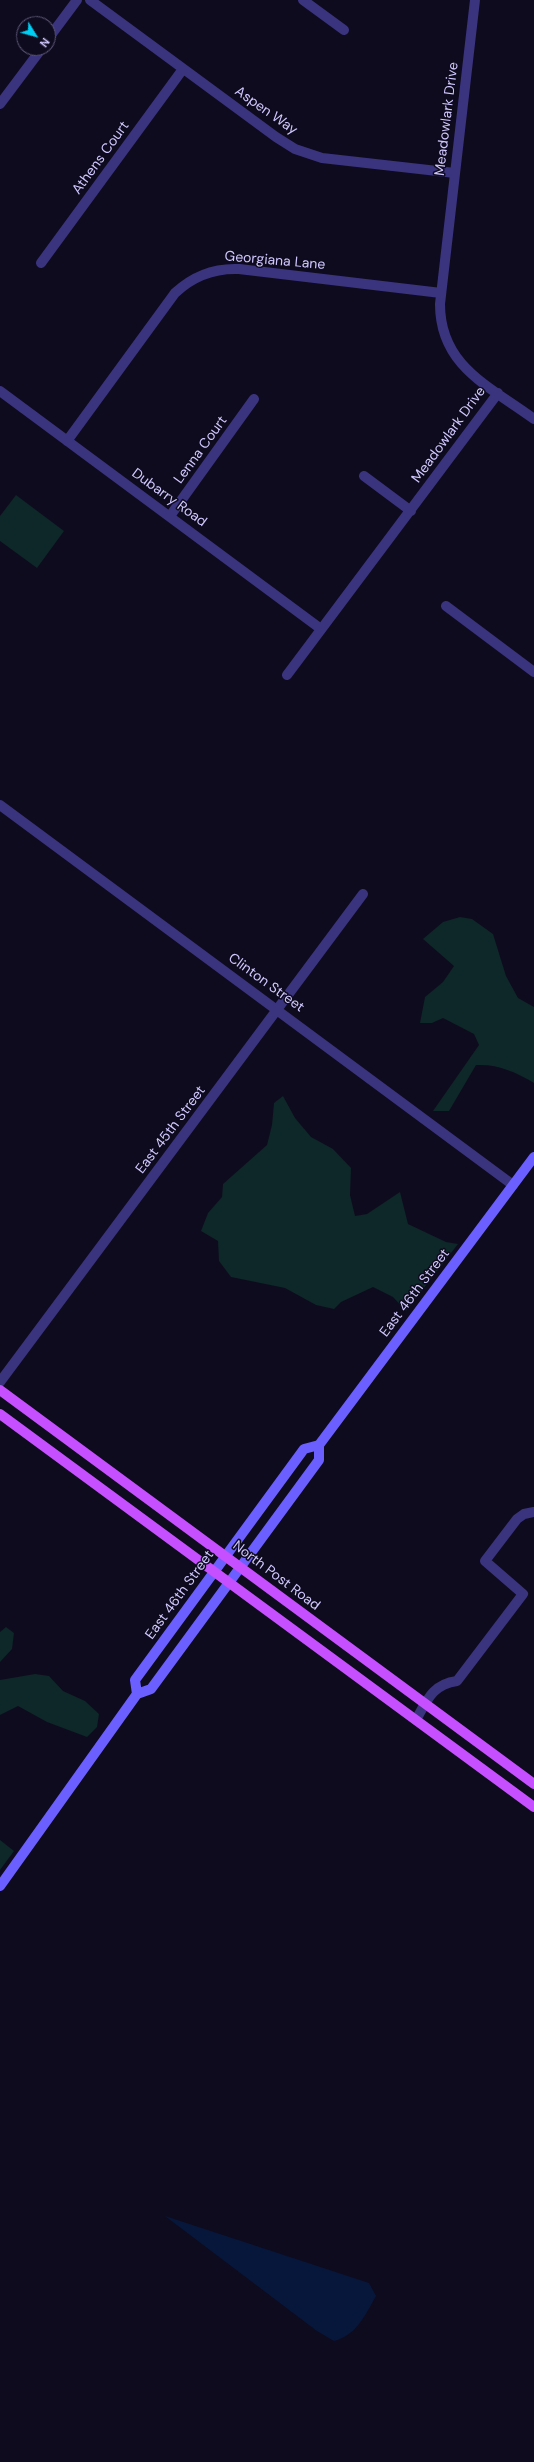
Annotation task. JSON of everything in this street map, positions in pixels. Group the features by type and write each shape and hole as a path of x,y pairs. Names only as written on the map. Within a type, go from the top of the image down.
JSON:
{"main road":[{"name":"North Post Road","path":"0,1390 534,1784"},
{"path":"0,1414 229,1581 534,1807"}],"street":[{"path":"56,28 77,0"},
{"name":"Aspen Way","path":"90,0 279,140 304,152 322,158 455,173"},
{"path":"303,0 344,30"},
{"name":"Meadowlark Drive","path":"287,675 498,393 462,365 448,348 439,317 475,0"},
{"path":"0,104 36,56"},
{"name":"Athens Court","path":"41,263 183,69"},
{"name":"Georgiana Lane","path":"67,441 175,293 188,282 200,276 226,269 239,269 441,293"},
{"name":"Dubarry Road","path":"0,391 322,629"},
{"path":"498,393 534,419"},
{"name":"Lenna Court","path":"170,516 254,399"},
{"path":"364,476 411,511"},
{"path":"446,606 534,672"},
{"name":"Clinton Street","path":"0,806 513,1185"},
{"name":"East 45th Street","path":"0,1382 363,894"},
{"name":"East 46th Street","path":"137,1694 135,1680 214,1571 304,1450 319,1445 534,1157"},
{"name":"East 46th Street","path":"0,1886 137,1694 151,1689 319,1460 319,1445"},
{"path":"416,1720 425,1704 445,1682 457,1681 523,1594 485,1561 517,1519 524,1514 534,1512"}],"green space":[{"path":"16,495 64,531 37,568 0,541 0,516"},
{"path":"460,917 472,919 493,934 506,976 518,998 534,1007 534,1083 520,1075 499,1067 476,1065 449,1111 433,1111 479,1045 474,1034 443,1018 432,1023 420,1023 425,997 443,982 454,966 423,939 443,922"},
{"path":"283,1096 295,1118 311,1137 333,1149 351,1168 350,1195 355,1216 367,1214 400,1192 408,1224 446,1242 458,1244 406,1311 393,1297 373,1287 341,1302 334,1309 316,1305 285,1288 231,1277 219,1261 218,1241 201,1231 208,1213 222,1197 223,1184 267,1145 272,1125 274,1103"},
{"path":"6,1627 14,1633 12,1649 0,1662 0,1632"},
{"path":"35,1674 49,1676 63,1691 85,1701 99,1714 97,1727 87,1737 47,1722 18,1706 0,1715 0,1680"},
{"path":"0,1840 14,1851 0,1870"}],"water":[{"path":"165,2216 369,2283 376,2296 360,2323 349,2334 334,2341 317,2331"}]}
